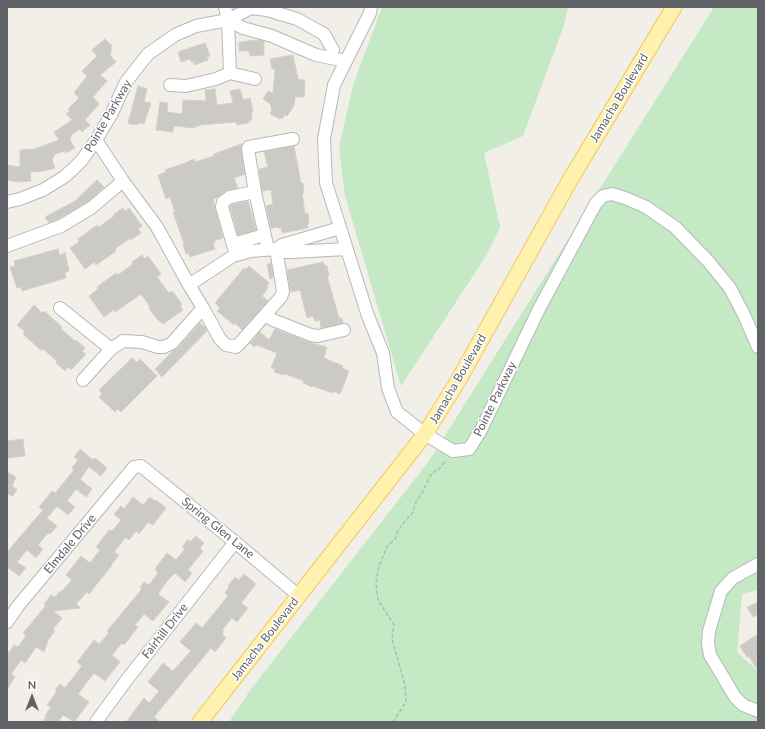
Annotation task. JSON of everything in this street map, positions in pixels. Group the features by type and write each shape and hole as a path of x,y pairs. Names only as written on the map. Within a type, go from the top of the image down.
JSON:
{"main road":[{"name":"Jamacha Boulevard","path":"200,722 425,434 458,381 570,180 674,7"}],"street":[{"path":"225,7 228,20 230,74"},
{"path":"371,7 370,12 334,85 324,139 326,183 368,316 383,353 388,388 397,412 425,434 453,451"},
{"name":"Pointe Parkway","path":"7,202 32,195 54,184 82,160 111,115 126,82 148,54 175,35 196,26 228,20 251,8 267,10 309,33 333,50 345,61"},
{"path":"228,20 243,28 272,36 316,56 345,61"},
{"path":"170,85 186,86 230,74 255,79"},
{"path":"96,140 123,181 157,227 220,339 226,345 236,347 266,315 281,297 283,291 272,249 264,235 248,149 249,147 293,139"},
{"path":"7,247 61,226 91,208 123,181"},
{"path":"234,249 222,207 223,202 230,197 255,192"},
{"name":"Pointe Parkway","path":"453,451 469,449 482,430 539,309 596,203 603,196 612,194 646,207 675,227 708,261 730,288 758,347"},
{"path":"234,249 251,251 272,249 340,228"},
{"path":"189,285 234,249 264,235"},
{"path":"303,239 306,251"},
{"path":"272,249 283,252 347,249"},
{"path":"60,308 111,349"},
{"path":"83,380 111,349 123,341 142,342 158,347 164,347 172,343 203,308"},
{"path":"266,315 273,320 310,335 318,336 344,330"},
{"name":"Spring Glen Lane","path":"134,467 141,466 235,542 298,596"},
{"name":"Elmdale Drive","path":"7,622 18,606 134,467"},
{"name":"Fairhill Drive","path":"96,722 125,682 235,542"},
{"path":"758,564 733,578 721,591 709,631 708,643 710,655 736,697 744,705 758,711"}],"path":[{"path":"393,722 401,707 406,702 405,685 392,639 394,625 378,600 376,584 378,569 388,547 395,539 398,530 413,512 416,502 430,476 440,468 453,451"}],"green space":[{"path":"382,7 568,7 564,25 523,136 484,153 500,227 486,256 401,386 345,196 339,148 353,85"},
{"path":"714,7 758,7 758,590 742,594 737,652 758,671 758,722 229,722 251,689 429,461"}],"building":[{"path":"105,39 112,46 110,55 116,62 100,75 107,81 93,97 99,104 85,120 90,125 82,132 80,129 72,134 70,140 75,148 66,153 65,151 55,154 52,160 55,168 44,171 30,172 31,181 17,182 7,180 7,165 20,167 20,150 34,149 59,140 54,132 72,120 66,114 70,111 68,109 79,98 74,93 87,76 82,71 97,56 92,50"},
{"path":"258,40 264,41 264,55 250,56 249,51 239,51 239,42"},
{"path":"205,43 210,56 207,57 208,60 194,65 193,61 191,62 190,59 181,62 178,52"},
{"path":"293,55 298,79 305,80 304,97 295,97 294,106 287,116 285,115 282,119 280,119 270,114 272,110 270,104 263,99 268,91 273,94 275,68 272,69 270,59"},
{"path":"138,86 147,89 144,102 151,103 144,124 139,123 138,125 134,125 128,123"},
{"path":"215,89 217,105 233,103 230,91 240,89 243,100 250,98 253,112 251,112 252,120 248,121 249,123 237,125 236,122 200,125 195,126 195,128 174,126 173,132 156,130 160,102 168,103 167,112 182,114 183,100 206,101 205,90"},
{"path":"241,144 245,174 234,178 238,188 226,191 213,199 223,238 214,241 215,243 213,244 215,249 190,257 188,253 186,254 170,197 166,199 158,175 166,172 165,170 194,159 195,162 214,156 214,154"},
{"path":"294,146 301,183 303,183 304,193 302,193 305,214 308,213 309,223 307,224 308,228 282,233 281,228 271,228 266,206 273,204 271,190 262,191 259,169 268,167 264,152"},
{"path":"97,180 104,187 87,202 49,223 45,217 75,201"},
{"path":"248,201 256,230 238,235 230,206"},
{"path":"123,208 125,211 129,208 142,226 138,229 141,233 131,240 130,238 115,249 116,251 96,265 94,262 85,269 70,248 79,242 78,239 97,225 99,227"},
{"path":"58,249 60,256 65,252 69,271 65,272 66,278 22,291 21,287 17,288 10,267 15,266 14,261"},
{"path":"142,255 144,259 148,256 161,274 157,277 169,293 172,291 182,304 180,306 183,310 163,324 150,310 149,305 141,294 115,312 113,310 104,317 89,296 98,289 97,287 116,273 118,275"},
{"path":"323,262 325,266 327,266 329,276 327,276 339,318 342,318 343,323 321,328 320,320 315,321 313,316 307,318 300,290 291,292 287,270"},
{"path":"271,263 273,278 270,279 267,264"},
{"path":"249,266 269,283 267,286 268,288 262,296 268,301 242,330 235,323 234,325 217,311 220,308 215,303 244,268 246,270"},
{"path":"34,305 42,313 44,311 62,327 61,329 85,348 82,351 86,354 71,370 68,367 65,371 56,363 57,361 43,349 42,351 23,334 25,332 17,325"},
{"path":"200,323 207,331 162,377 155,369 178,348"},
{"path":"275,329 308,342 327,347 324,358 343,366 342,368 349,371 340,394 333,391 332,393 313,386 312,387 303,383 304,381 285,374 274,372 275,369 271,368 277,353 257,345 254,347 250,343 260,332 269,340"},
{"path":"132,358 137,362 140,359 157,376 121,412 118,409 115,412 99,397 102,394 99,390"},
{"path":"23,439 25,456 7,458 7,441"},
{"path":"80,449 93,460 95,458 107,468 101,476 89,467 80,479 92,489 86,497 76,489 67,501 75,507 68,515 57,506 47,518 57,526 50,534 48,533 38,545 43,549 36,558 27,550 17,562 26,568 19,576 7,567 7,552 43,510 39,507 52,491 55,493 74,470 72,468 78,460 74,457"},
{"path":"7,472 16,477 12,486 17,489 13,496 7,494"},
{"path":"133,497 143,505 150,497 166,508 153,525 148,522 139,534 136,531 129,540 126,537 114,552 119,555 112,565 89,594 87,592 76,604 81,608 53,611 62,618 53,629 55,631 47,641 44,652 36,647 25,663 21,660 11,674 15,677 7,690 7,655 14,645 18,647 26,636 23,633 46,605 44,604 51,595 55,597 72,580 66,575 81,556 90,563 100,550 96,547 109,530 112,531 121,520 114,514 121,506 124,509"},
{"path":"196,536 204,543 200,548 203,551 188,570 192,573 185,582 175,573 168,580 158,594 169,602 153,621 144,614 135,625 138,627 124,645 122,643 112,655 120,662 105,681 94,673 78,694 89,702 74,722 63,715 58,722 43,722 51,707 47,705 57,691 55,690 60,684 65,688 82,666 77,662 94,640 99,644 109,633 107,631 142,589 140,588 144,582 149,585 158,573 155,569 167,553 176,560 185,549 182,547 188,539 190,542"},
{"path":"244,574 256,584 241,603 248,608 237,622 232,618 222,630 224,631 222,634 226,638 215,652 211,648 154,717 160,722 126,722 144,698 149,703 159,691 148,682 163,663 173,671 191,651 180,642 196,623 202,628 228,596 225,593 235,577 239,580"},
{"path":"758,602 758,614 753,617 747,607"},
{"path":"758,634 758,670 740,646"}]}
